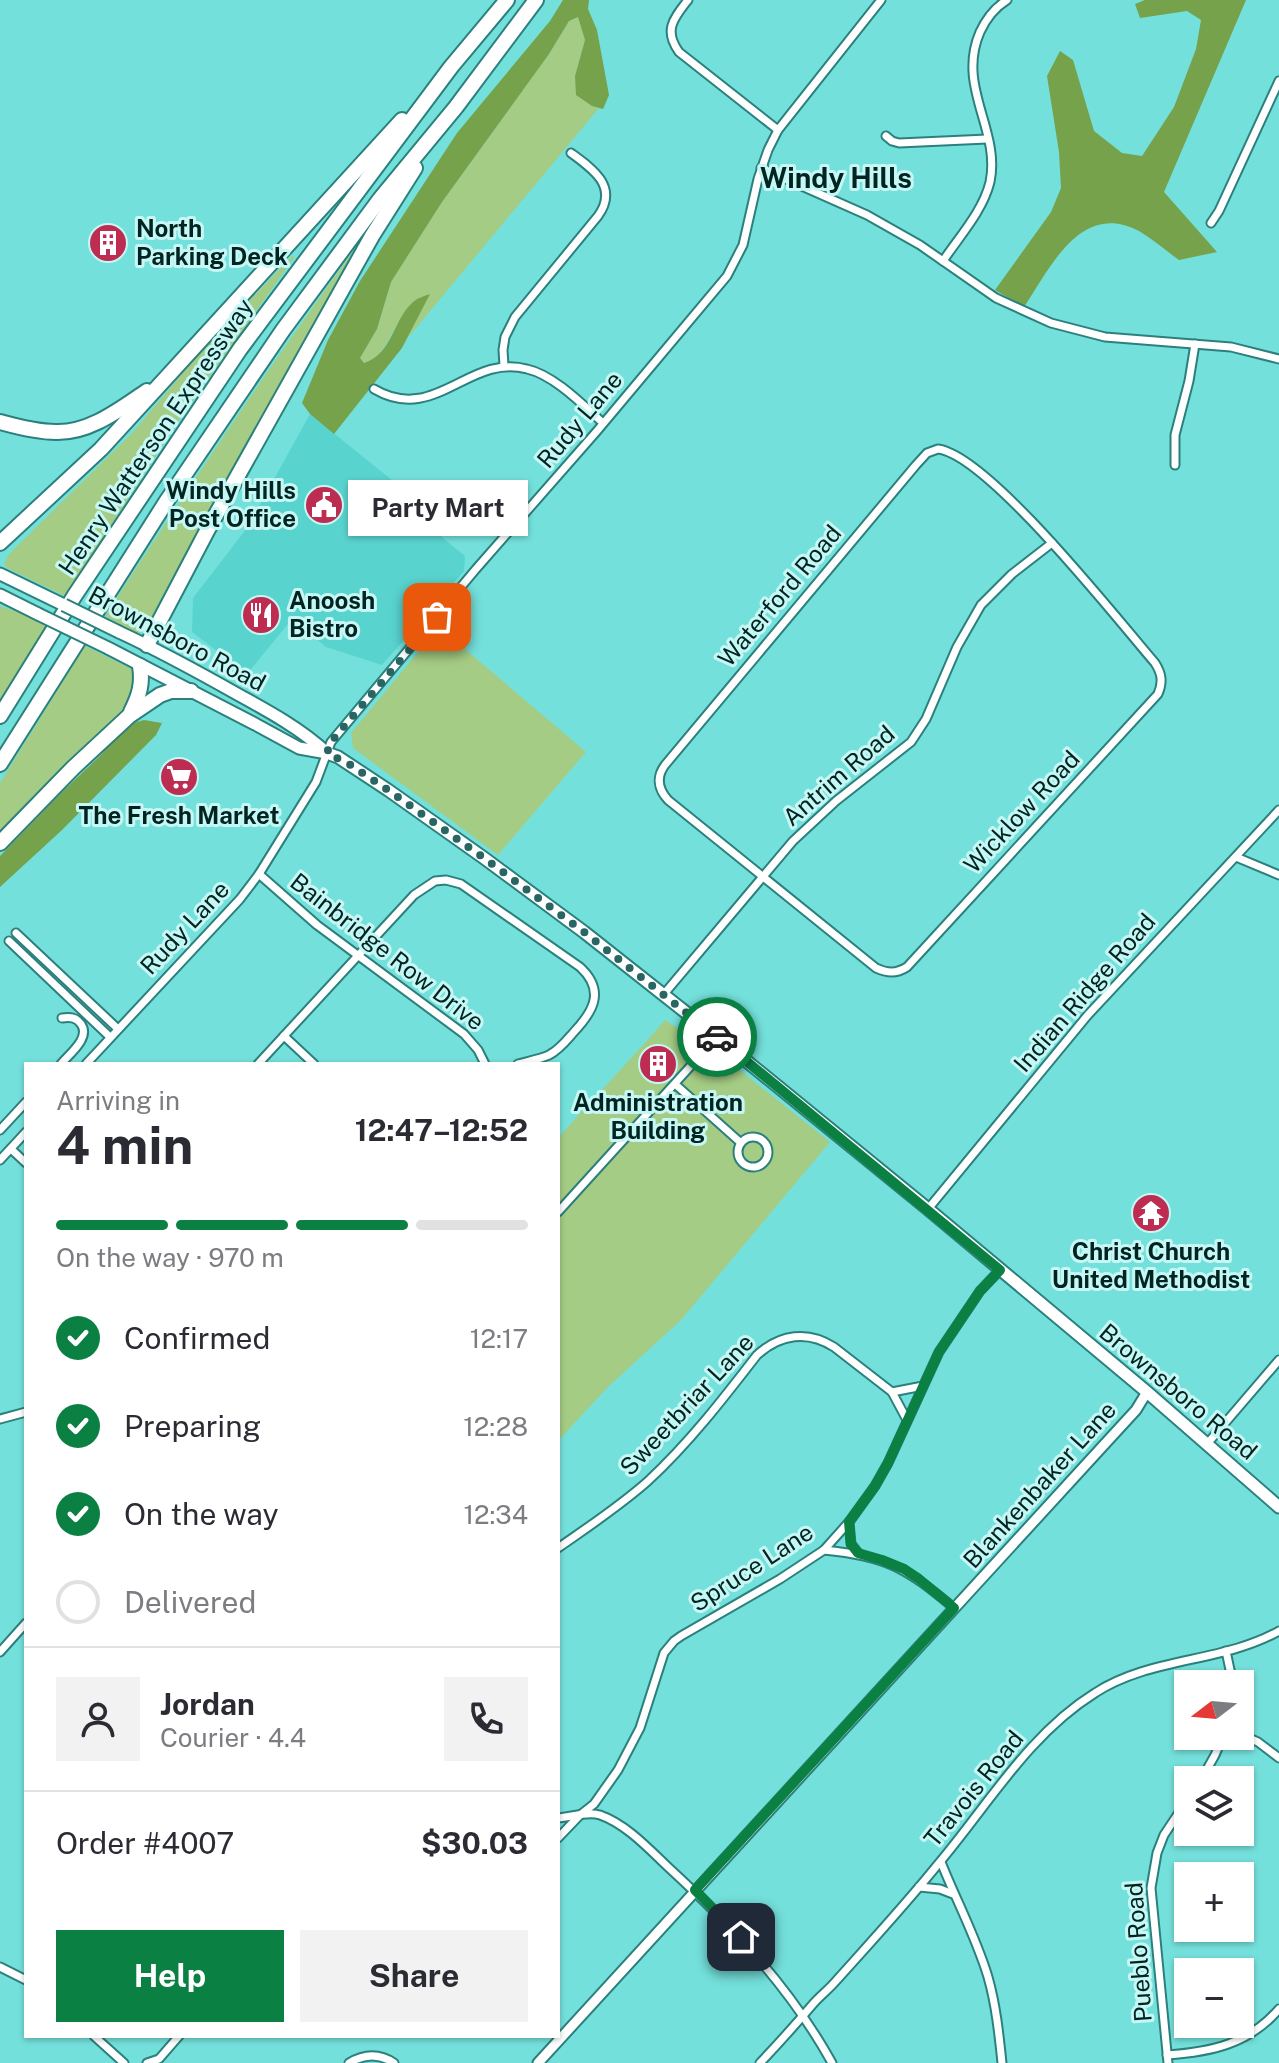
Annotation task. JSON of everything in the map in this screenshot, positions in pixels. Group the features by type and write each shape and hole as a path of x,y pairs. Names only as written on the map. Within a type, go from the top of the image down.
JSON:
{"highway":[{"name":"Henry Watterson Expressway","path":"0,716 75,595 240,349 451,67 507,0"},
{"name":"Henry Watterson Expressway","path":"0,764 175,489 283,330 380,199 456,107 536,0"},
{"path":"1,545 101,449 451,67"},
{"path":"147,645 208,529 372,236 456,107"},
{"path":"0,422 58,433 88,426 101,421 167,377"},
{"path":"129,716 139,696 140,666"},
{"path":"0,843 129,716 160,695 171,691 191,691"}],"main road":[{"name":"Brownsboro Road","path":"0,574 147,645 259,706 309,736 327,753"},
{"name":"Brownsboro Road","path":"0,595 299,748 327,753 349,764 484,858 664,994 928,1209 1279,1507"},
{"path":"140,666 147,645"}],"street":[{"path":"688,0 672,22 671,34 679,52 778,130"},
{"name":"Rudy Lane","path":"88,1062 240,899 316,782 331,742 733,266 749,227 761,168 778,130 881,0"},
{"path":"943,261 986,194 992,166 973,85 973,54 982,27 997,6 1007,0"},
{"path":"1211,223 1279,81"},
{"path":"886,136 899,143 987,139"},
{"path":"504,366 505,337 515,317 598,216 605,203 605,188 601,179 571,153"},
{"path":"761,168 867,215 943,261 996,298 1051,323 1105,337 1208,344 1279,359"},
{"path":"1175,465 1175,435 1195,344"},
{"path":"374,389 393,398 422,399 439,394 474,375 504,366 525,368 551,380 603,423"},
{"name":"Waterford Road","path":"763,877 668,800 660,789 661,771 916,465 932,451 947,450 956,454 1020,509 1052,543"},
{"name":"Antrim Road","path":"664,994 793,841 916,735 957,647 981,605 1012,574 1052,543"},
{"name":"Wicklow Road","path":"763,877 876,968 890,973 901,971 1158,694 1162,681 1159,670 1052,543"},
{"name":"Indian Ridge Road","path":"928,1209 1087,1016 1279,810"},
{"path":"1236,857 1279,875"},
{"name":"Bainbridge Row Drive","path":"259,874 307,918 464,1034 484,1062"},
{"path":"260,1062 414,895 440,880 454,881 469,889 580,967 591,980 595,998 587,1017 553,1053 524,1062"},
{"path":"16,933 118,1029"},
{"path":"9,941 110,1037"},
{"path":"62,1018 72,1017 80,1022 84,1035 63,1062"},
{"path":"284,1036 312,1062"},
{"path":"560,1210 717,1037"},
{"path":"675,1084 741,1143"},
{"path":"0,1130 24,1104"},
{"path":"0,1160 24,1134"},
{"path":"749,1138 763,1140 768,1148 765,1162 757,1167 744,1164 738,1152 741,1143 749,1138"},
{"path":"11,1149 24,1161"},
{"name":"Spruce Lane","path":"560,1836 594,1804 630,1749 667,1648 681,1636 824,1550 849,1522 888,1463 939,1352 980,1291 1000,1270"},
{"name":"Sweetbriar Lane","path":"560,1547 619,1505 660,1469 688,1441 757,1355 788,1337 802,1336 827,1342 892,1392 907,1420"},
{"path":"1207,1444 1279,1360"},
{"path":"892,1392 923,1386"},
{"name":"Blankenbaker Lane","path":"538,2063 1136,1410 1147,1392"},
{"path":"0,1419 24,1413"},
{"path":"849,1522 851,1544 858,1553"},
{"path":"824,1550 858,1553 904,1569 954,1608"},
{"path":"0,1652 24,1625"},
{"name":"Travois Road","path":"760,2063 941,1862 1035,1744 1077,1704 1121,1679 1143,1671 1226,1651 1279,1631"},
{"path":"1226,1651 1230,1670"},
{"path":"1254,1740 1279,1758"},
{"path":"560,1818 598,1814 617,1824 695,1890 778,1981 832,2063"},
{"name":"Pueblo Road","path":"1167,2059 1152,1880 1157,1853 1174,1820"},
{"path":"941,1862 987,1975 1002,2063"},
{"path":"919,1887 953,1894"},
{"path":"0,1967 24,1979"},
{"path":"1167,2059 1236,2042 1252,2034 1279,2009"},
{"path":"96,2038 124,2063"},
{"path":"147,2063 158,2061 177,2038"},
{"path":"349,2063 359,2057 374,2055 394,2063"}],"shaded area":[{"path":"310,414 403,489 401,504 465,556 464,571 382,665 326,647 292,619 247,674 192,632 193,598 247,528"}],"green space":[{"path":"563,0 589,0 588,9 597,30 609,95 603,109 592,106 576,95 575,76 585,40 578,17 569,21 549,54 442,202 391,282 377,329 360,358 364,363 382,351 409,306 430,294 402,348 334,434 302,403 328,340 360,281 457,133 550,21"},
{"path":"1145,0 1246,0 1164,192 1217,252 1179,260 1139,231 1118,224 1100,224 1084,231 1070,243 1024,307 995,290 1051,212 1061,188 1059,152 1047,76 1060,51 1073,60 1094,131 1122,153 1142,156 1174,107 1196,49 1201,20 1187,11 1140,18 1135,4"},
{"path":"579,17 585,40 575,76 592,106 599,108 406,340 429,295 404,316 378,355 364,363 360,358 377,329 391,282 442,202 549,54 569,21"},
{"path":"368,231 157,609 139,633 105,616 234,422"},
{"path":"292,256 295,257 181,417 65,596 7,568 4,563 9,554 132,433 204,348"},
{"path":"0,606 47,627 0,700"},
{"path":"439,627 586,752 498,855 353,748 351,733"},
{"path":"85,646 136,671 128,704 0,836 0,783"},
{"path":"144,720 162,723 156,735 62,830 0,887 0,856 102,754 123,726"},
{"path":"665,1020 722,1056 830,1142 681,1320 607,1388 560,1439 560,1136"}],"way so far":[{"path":"437,617 331,742 327,753 388,790 484,858 717,1037"}],"place":[{"name":"North Parking Deck","path":"108,243"},
{"name":"Windy Hills Post Office","path":"324,505"},
{"name":"Anoosh Bistro","path":"261,615"},
{"name":"Party Mart","path":"437,617"},
{"name":"The Fresh Market","path":"179,777"},
{"name":"Administration Building","path":"658,1064"},
{"name":"Christ Church United Methodist","path":"1151,1213"}],"district":[{"name":"Windy Hills","path":"836,178"}],"route":[{"path":"717,1037 1000,1270 980,1291 939,1352 888,1463 849,1522 851,1544 858,1553 904,1569 954,1608 695,1890 741,1937"}]}
